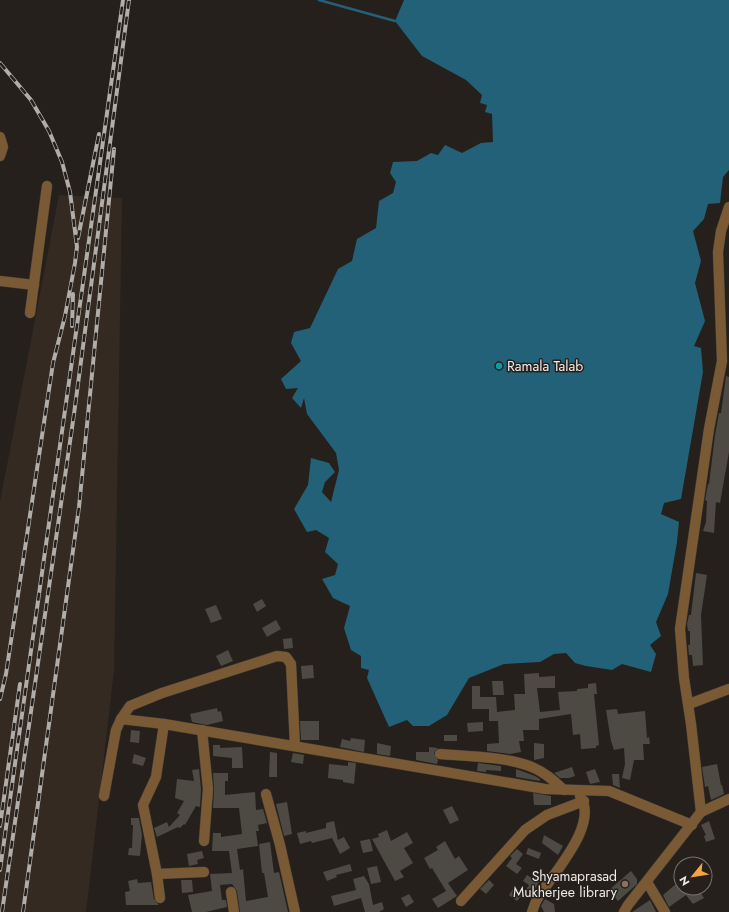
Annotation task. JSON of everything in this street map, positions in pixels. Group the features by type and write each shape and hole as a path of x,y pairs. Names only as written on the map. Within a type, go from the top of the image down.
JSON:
{"street":[{"path":"0,137 3,148 0,156"},
{"path":"30,312 47,186"},
{"path":"701,812 689,704 684,678 680,629 709,429 722,361 718,252 725,230 729,207"},
{"path":"0,281 34,284"},
{"path":"104,796 116,730 125,711 137,702 281,656 286,657 290,664 295,746"},
{"path":"689,704 729,688"},
{"path":"121,719 202,730 545,789 609,791 692,825"},
{"path":"160,898 157,874 143,805 156,777 164,724"},
{"path":"202,730 208,789 204,841"},
{"path":"440,754 511,761 533,767 549,776 564,790"},
{"path":"533,911 537,899 573,848 584,820 584,801 578,791"},
{"path":"266,794 280,845 295,912"},
{"path":"624,912 701,812 729,799"},
{"path":"461,901 525,830 547,815 584,801"},
{"path":"157,874 204,872"},
{"path":"647,882 664,912"},
{"path":"231,892 234,912"}],"shaded area":[{"path":"59,195 122,198 114,670 86,912 0,912 0,502"}],"water":[{"name":"Ramala Talab","path":"404,0 729,0 729,170 723,177 720,203 708,204 704,219 693,231 701,261 695,283 705,321 694,346 701,348 703,372 681,499 664,503 661,514 679,522 668,594 656,622 661,636 650,645 656,654 651,672 622,664 612,670 586,666 575,663 566,653 554,654 540,662 504,664 469,678 447,715 429,726 413,726 407,720 389,727 367,678 369,670 361,668 361,656 351,650 344,628 350,606 333,598 322,579 335,575 338,564 325,552 329,538 316,530 307,532 294,509 308,485 311,458 329,463 335,472 325,482 322,492 331,502 339,470 336,453 307,414 304,398 301,408 292,398 298,388 286,389 281,379 301,361 291,343 294,332 310,328 338,269 352,261 357,239 376,228 379,201 393,193 396,182 390,173 393,162 417,161 431,153 438,155 445,145 462,153 481,143 493,142 492,114 485,112 487,105 480,103 482,95 466,80 422,56 395,21"}],"building":[{"path":"726,376 729,377 729,452 720,503 716,502 714,533 703,531 706,522 707,501 705,500 709,484 715,435 719,413 721,413"},
{"path":"696,573 707,575 701,615 703,665 693,666 692,655 689,655 688,645 690,645 690,631 688,631 687,624 689,615 691,615"},
{"path":"262,599 266,606 257,612 253,604"},
{"path":"216,605 222,619 211,623 205,609"},
{"path":"276,620 281,629 267,637 262,628"},
{"path":"292,638 293,648 284,649 283,639"},
{"path":"228,650 233,661 221,666 216,656"},
{"path":"313,665 314,678 302,679 301,666"},
{"path":"539,673 539,677 555,676 555,688 537,688 540,712 560,710 558,692 577,691 577,689 588,688 588,684 596,683 597,694 594,694 599,745 596,746 596,748 581,749 580,734 573,735 571,714 539,719 539,730 523,730 524,741 519,741 521,752 510,754 487,751 487,744 499,743 498,721 489,721 489,709 472,709 472,686 480,686 480,697 496,697 497,712 515,710 514,694 525,694 524,674"},
{"path":"492,681 503,681 504,695 493,695"},
{"path":"217,708 218,712 221,711 223,721 207,725 192,722 190,714"},
{"path":"617,709 618,714 645,711 647,738 649,737 650,744 643,744 644,760 634,760 630,780 622,778 625,764 624,748 614,750 611,741 606,710"},
{"path":"300,721 319,721 319,740 301,740"},
{"path":"483,722 483,731 468,732 467,723"},
{"path":"131,730 140,731 139,743 130,742"},
{"path":"444,735 457,735 457,741 444,741"},
{"path":"351,738 365,740 364,752 340,747 342,739 350,741"},
{"path":"377,743 391,746 390,756 377,754"},
{"path":"534,743 544,744 544,758 534,760"},
{"path":"213,745 220,745 220,748 242,747 243,768 232,768 232,758 213,756"},
{"path":"429,747 438,748 434,753 438,760 437,764 416,760 416,752 429,752"},
{"path":"270,752 277,753 277,777 269,777"},
{"path":"293,753 304,755 303,764 291,762"},
{"path":"134,754 146,758 143,766 132,763"},
{"path":"348,762 356,763 354,784 343,782 343,780 328,778 329,764 348,766"},
{"path":"478,763 501,766 501,771 477,771"},
{"path":"717,764 724,794 711,800 708,786 705,787 702,767"},
{"path":"572,767 575,776 569,778 560,778 554,773"},
{"path":"199,769 201,789 200,807 196,806 185,825 184,824 180,828 178,827 157,837 154,828 167,822 169,827 180,815 177,813 184,801 175,798 177,779 194,781 192,770"},
{"path":"516,769 535,776 540,779 540,781 516,777"},
{"path":"595,769 600,782 590,784 586,772"},
{"path":"213,773 228,773 228,781 225,781 225,795 255,792 256,810 263,809 267,823 258,825 259,831 256,831 258,846 237,849 240,870 243,869 246,901 268,897 264,873 262,873 259,844 270,842 274,873 279,872 288,912 240,912 237,891 232,884 220,885 222,900 226,900 227,907 206,912 192,912 188,895 212,891 210,874 232,873 229,851 212,851 213,833 221,833 221,837 242,834 239,808 213,808"},
{"path":"612,774 619,774 620,788 613,785"},
{"path":"533,793 551,796 551,805 534,805"},
{"path":"287,802 292,834 284,836 276,804"},
{"path":"452,806 459,820 450,824 443,810"},
{"path":"131,818 139,818 142,835 140,856 128,855 129,848 132,848 133,825 131,825"},
{"path":"334,821 338,840 344,837 350,848 340,854 332,838 312,843 311,841 300,844 297,833 306,831 306,833 326,828 326,823"},
{"path":"709,821 715,839 706,842 704,836 706,835 701,825"},
{"path":"387,830 391,841 407,832 413,843 404,848 413,863 400,871 404,877 395,881 372,839 379,837 378,834"},
{"path":"544,835 563,846 558,855 542,843"},
{"path":"370,839 373,851 363,853 360,841"},
{"path":"445,841 455,859 459,856 468,870 448,883 457,896 438,908 432,899 446,891 424,858 438,850 436,847"},
{"path":"528,848 541,853 539,859 526,854"},
{"path":"517,849 523,854 516,864 522,868 517,874 506,866 512,858 510,856"},
{"path":"202,851 204,858 197,860 198,864 189,866 187,854"},
{"path":"350,864 352,871 336,875 337,877 327,881 323,872"},
{"path":"377,866 381,882 371,884 367,868"},
{"path":"631,871 637,879 637,884 618,901 609,890"},
{"path":"527,875 539,882 529,898 523,895 529,885 523,881"},
{"path":"364,876 369,884 373,905 382,902 384,909 379,912 365,912 361,898 334,906 331,896 356,890 353,879"},
{"path":"137,879 138,883 151,882 154,899 159,905 126,905 125,892 130,891 128,881"},
{"path":"181,880 192,880 193,892 182,893"},
{"path":"489,880 494,885 486,894 480,889"},
{"path":"673,887 673,896 685,896 669,907 663,895"},
{"path":"513,889 522,895 517,901 509,895"},
{"path":"409,894 414,902 406,907 401,898"},
{"path":"687,896 703,896 704,898 693,904"},
{"path":"545,899 554,904 555,912 544,912 541,906"},
{"path":"650,900 656,912 632,912"}],"waterway":[{"path":"319,0 395,21"}],"railway":[{"path":"0,870 123,0"},
{"path":"2,912 74,414 129,0"},
{"path":"0,63 31,100 49,131 62,162 70,192 77,247 65,316 53,363 6,674 0,699"},
{"path":"78,238 99,134"},
{"path":"23,912 79,507 114,149"},
{"path":"72,326 73,294"},
{"path":"0,826 20,684"}],"place":[{"name":"Ramala Talab","path":"499,366"},
{"name":"Shyamaprasad Mukherjee library","path":"625,884"}]}
